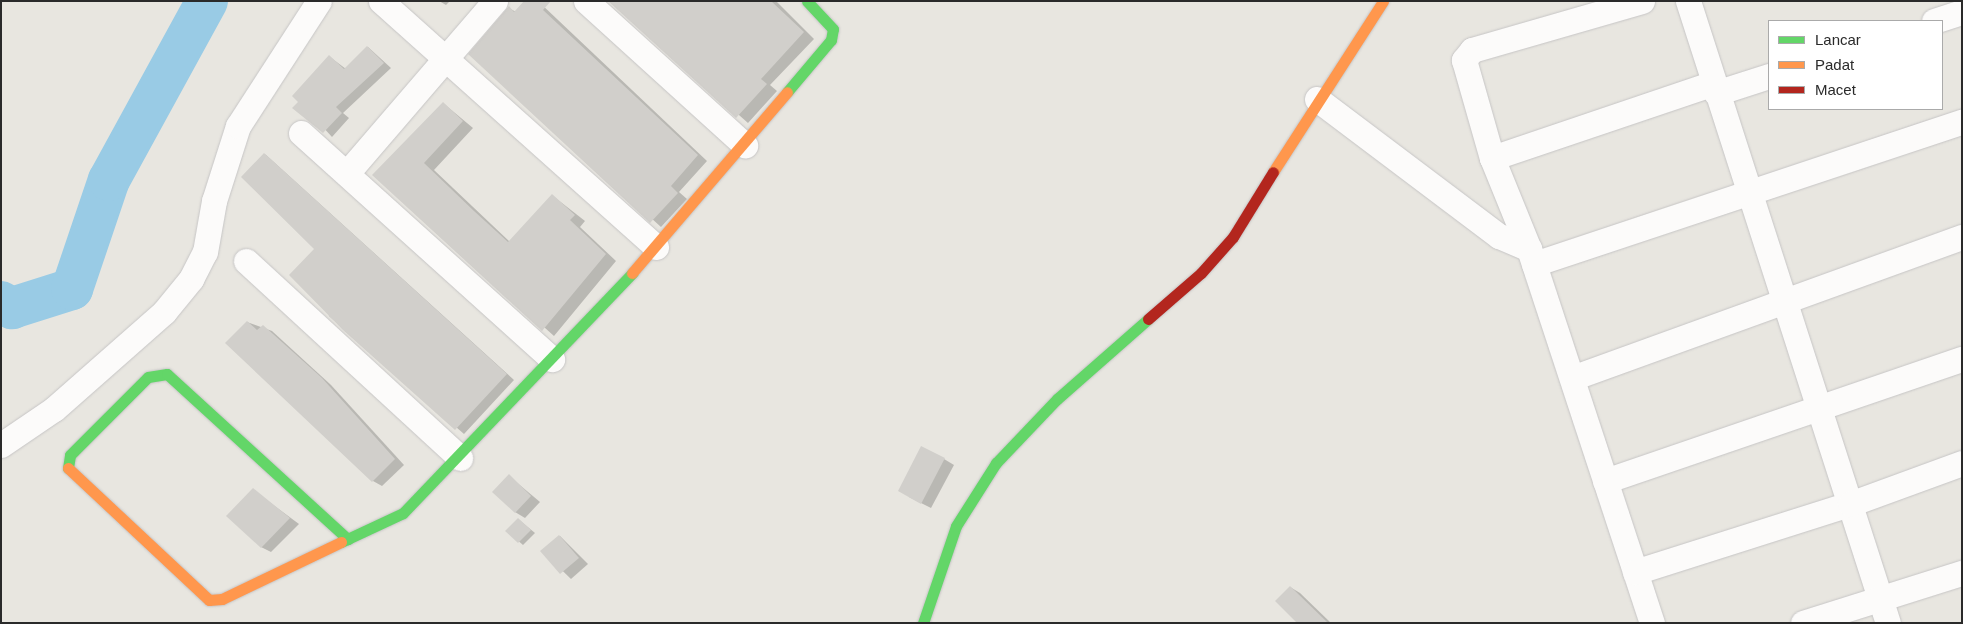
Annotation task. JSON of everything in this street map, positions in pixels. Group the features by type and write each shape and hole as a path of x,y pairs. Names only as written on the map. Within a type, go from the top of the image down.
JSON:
{"street":[{"path":"1,444 36,424 142,333 191,278 205,252 214,201 238,126 320,1"},
{"path":"382,1 656,247"},
{"path":"347,172 495,1"},
{"path":"586,1 745,145"},
{"path":"348,539 167,374 148,378 70,455 67,465 72,476 209,600 222,598 404,513 460,458 656,247 745,145 831,40 833,28 807,1"},
{"path":"923,623 956,526 996,463 1057,399 1201,273 1256,203 1317,99 1383,1"},
{"path":"1642,1 1472,50 1464,60 1465,72 1492,158 1532,257 1652,623"},
{"path":"1688,1 1888,623"},
{"path":"1937,20 1962,12"},
{"path":"1492,158 1715,88 1768,76"},
{"path":"1317,99 1500,236 1532,257 1750,193 1962,122"},
{"path":"301,133 347,172 552,359"},
{"path":"1572,378 1962,237"},
{"path":"246,261 460,458"},
{"path":"1605,480 1818,406 1962,359"},
{"path":"1635,572 1850,504 1962,463"},
{"path":"1803,623 1962,573"}],"building":[{"path":"524,1 551,1 543,10 698,155 671,186 678,193 650,223 468,54 509,6 514,12"},
{"path":"608,1 771,1 804,32 761,79 767,84 736,118"},
{"path":"367,46 384,63 336,107 342,113 323,133 292,108 298,102 292,96 329,55 344,69"},
{"path":"443,102 463,121 424,163 474,211 508,242 552,194 575,215 570,220 606,254 542,331 372,175"},
{"path":"264,153 507,374 455,430 343,330 289,275 314,249 241,177"},
{"path":"247,321 257,330 263,325 322,378 395,459 372,482 225,343"},
{"path":"921,446 945,458 921,504 898,491"},
{"path":"509,474 531,496 515,513 492,492"},
{"path":"253,488 290,518 261,548 226,516"},
{"path":"518,518 531,530 518,543 505,531"},
{"path":"559,535 579,558 560,574 540,551"},
{"path":"1290,586 1328,623 1297,623 1275,601"}],"waterway":[{"path":"1,302 12,308 72,289 109,180 207,1"}],"traffic: fast":[{"path":"787,92 831,40 833,29 807,1"},
{"path":"341,542 403,513 632,273"},
{"path":"923,623 956,526 996,463 1057,399 1148,319"},
{"path":"68,468 70,455 148,377 167,374 348,539"}],"traffic: slow":[{"path":"1273,172 1383,1"},
{"path":"632,273 787,92"},
{"path":"68,468 209,600 222,599 341,542"}],"traffic: jam":[{"path":"1148,319 1201,273 1233,237 1273,172"}]}
